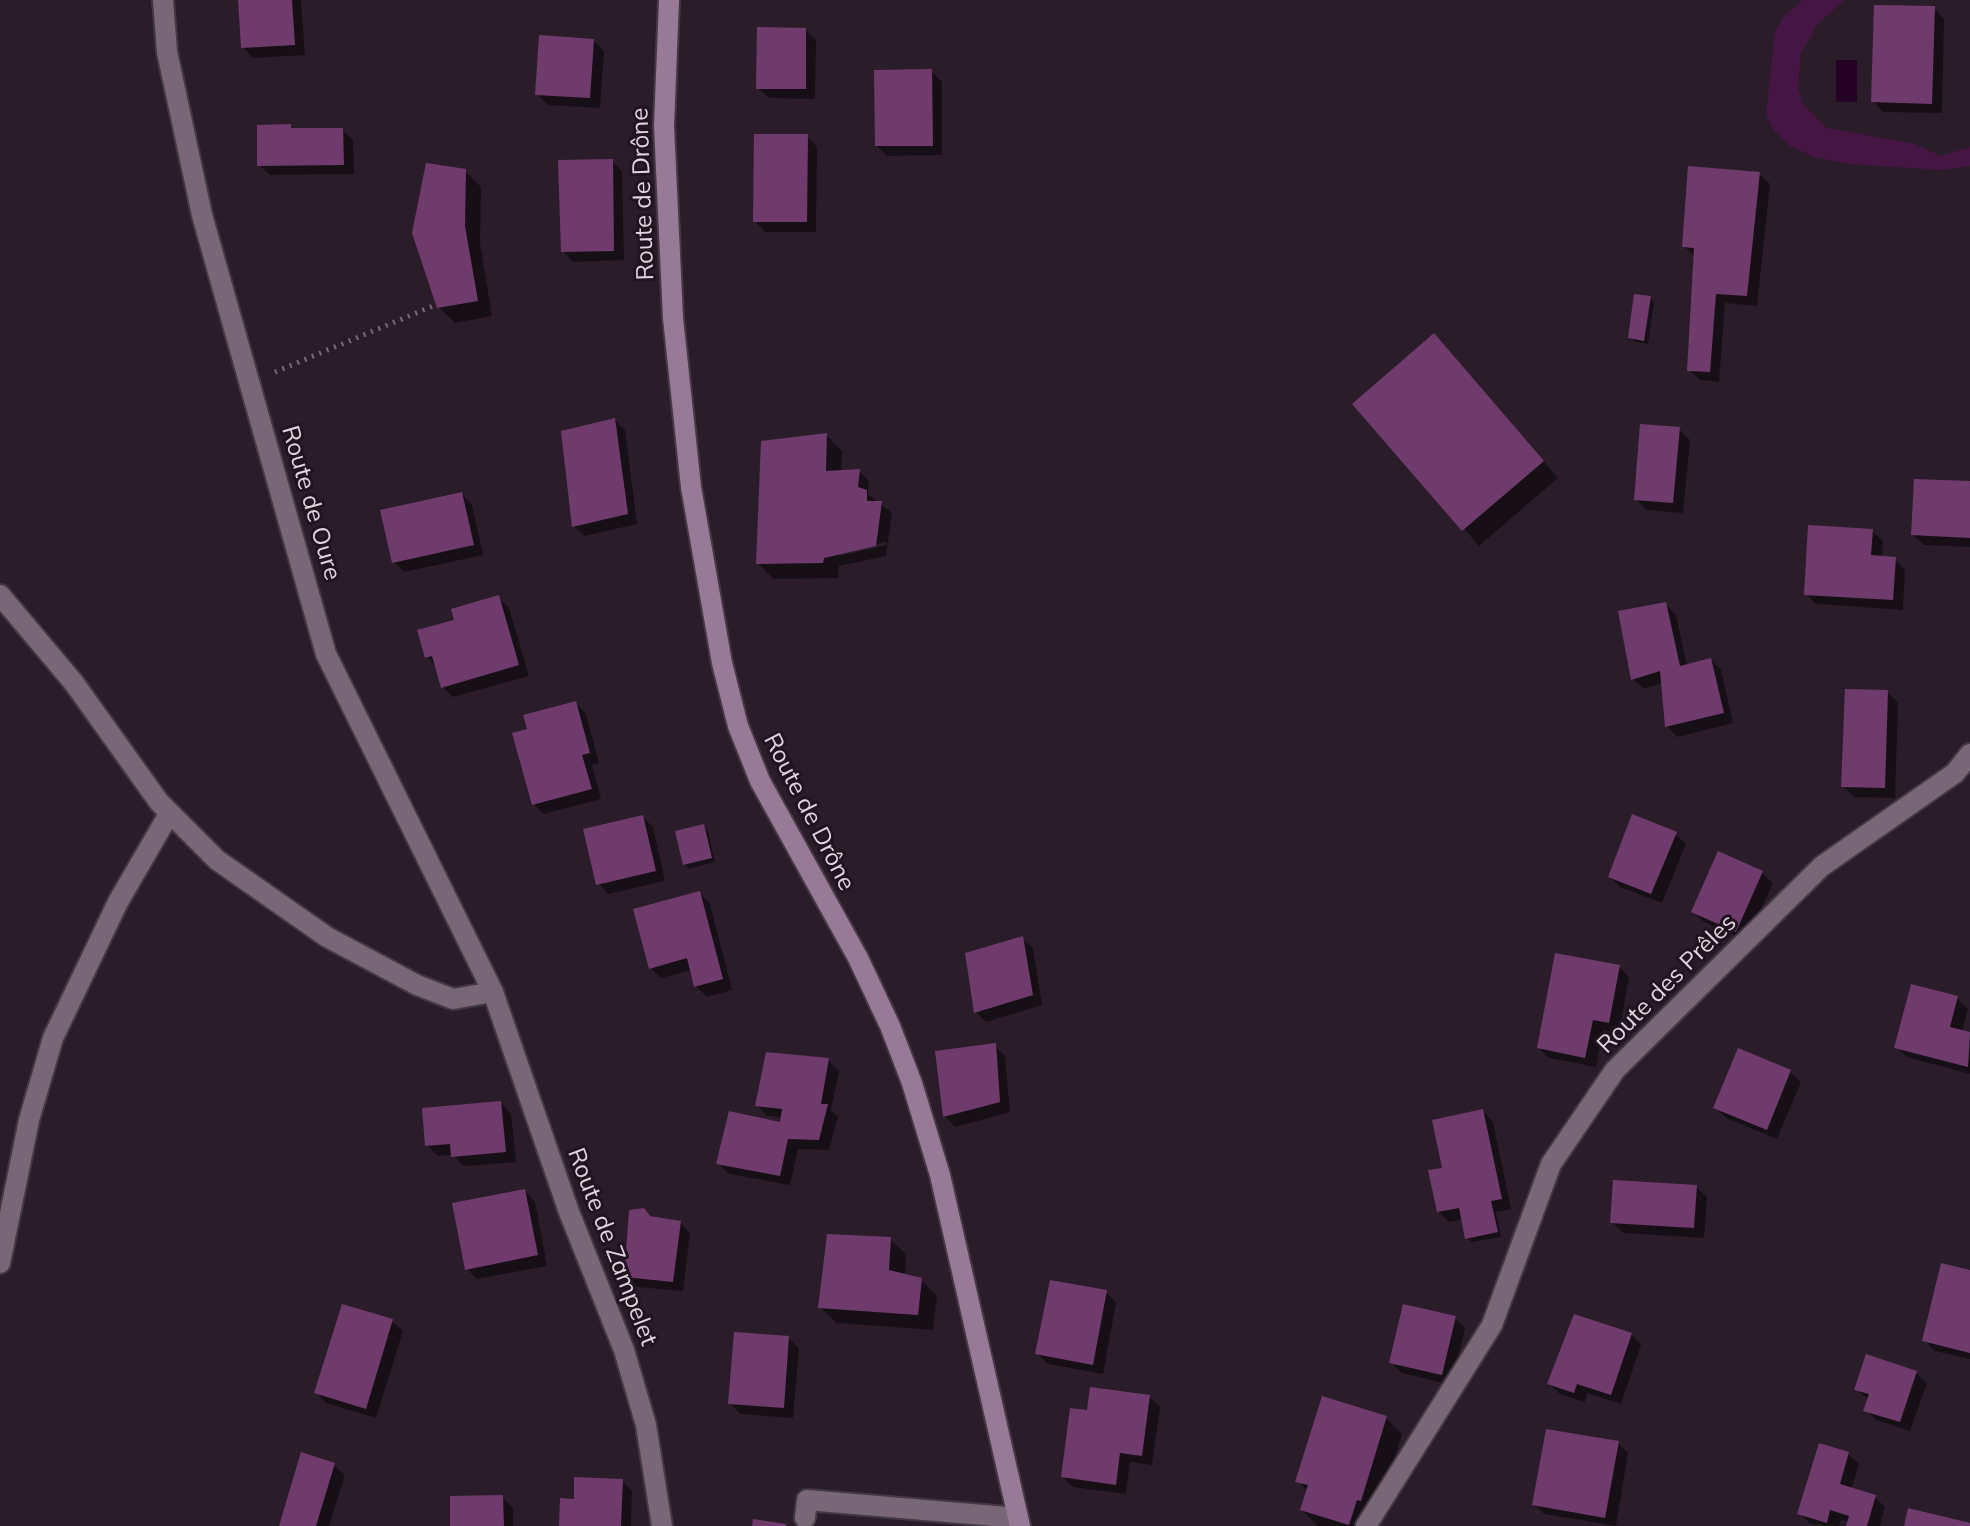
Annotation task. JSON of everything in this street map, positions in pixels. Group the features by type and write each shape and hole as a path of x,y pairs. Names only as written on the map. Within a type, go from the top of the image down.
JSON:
{"street":[{"name":"Route de Oure","path":"163,0 167,52 202,215 326,654 493,992"},
{"name":"Route de Drône","path":"669,0 664,126 673,318 691,487 722,663 738,726 760,781 858,958 912,1083 940,1175 1019,1522"},
{"path":"0,595 74,683 169,814 217,860 327,937 417,985 453,999 493,992"},
{"name":"Route des Prêles","path":"1366,1526 1492,1325 1551,1164 1615,1070 1822,866 1955,773 1970,754"},
{"path":"0,1263 29,1120 53,1038 118,902 169,814"},
{"name":"Route de Zampelet","path":"493,992 569,1212 624,1350 646,1425 662,1526"},
{"path":"805,1518 807,1500 1019,1522"}],"path":[{"path":"262,376 288,369 433,306"}],"shaded area":[{"path":"1802,0 1844,0 1818,24 1801,53 1798,89 1803,104 1827,128 1915,144 1941,156 1970,147 1970,166 1941,170 1849,164 1814,157 1790,146 1774,131 1766,115 1775,31 1784,16"},
{"path":"1836,60 1857,60 1857,102 1836,102"}],"building":[{"path":"238,0 292,0 295,45 241,48"},
{"path":"1874,5 1935,6 1932,104 1871,102"},
{"path":"757,27 806,28 806,89 756,89"},
{"path":"539,35 594,39 590,98 535,95"},
{"path":"932,69 933,146 875,146 874,70"},
{"path":"291,124 291,128 343,128 344,165 257,166 257,125"},
{"path":"754,134 808,134 807,222 753,222"},
{"path":"613,159 614,251 561,252 558,160"},
{"path":"426,163 466,169 465,226 478,301 437,308 412,233"},
{"path":"1688,166 1760,172 1747,296 1716,294 1710,372 1687,371 1694,248 1682,247"},
{"path":"1634,294 1651,296 1644,341 1628,338"},
{"path":"1434,333 1544,461 1462,531 1352,404"},
{"path":"615,418 628,514 572,527 561,431"},
{"path":"1640,424 1680,427 1673,503 1634,500"},
{"path":"827,433 826,471 860,469 858,487 867,490 867,501 882,501 876,546 824,558 823,563 756,564 761,441"},
{"path":"1914,479 1970,481 1970,538 1911,535"},
{"path":"462,492 474,545 392,563 380,510"},
{"path":"1808,525 1873,529 1871,555 1896,557 1893,600 1804,595"},
{"path":"499,595 519,665 441,688 432,656 425,658 417,630 454,620 451,609"},
{"path":"1666,602 1680,666 1711,658 1724,713 1665,727 1660,671 1631,680 1618,611"},
{"path":"1845,689 1888,690 1885,788 1841,787"},
{"path":"576,701 590,753 582,755 592,789 532,805 512,733 527,729 523,715"},
{"path":"1632,814 1677,832 1651,894 1608,877"},
{"path":"643,815 656,871 596,885 583,829"},
{"path":"704,824 712,858 683,865 675,831"},
{"path":"1718,851 1763,871 1736,932 1691,912"},
{"path":"700,891 723,979 694,987 687,958 649,969 633,909"},
{"path":"1023,936 1033,995 974,1013 965,953"},
{"path":"1555,953 1620,965 1609,1023 1593,1020 1585,1058 1537,1048"},
{"path":"1911,984 1958,996 1950,1027 1970,1032 1968,1067 1894,1048"},
{"path":"996,1043 1000,1102 943,1117 935,1051"},
{"path":"1738,1048 1791,1070 1767,1130 1713,1108"},
{"path":"766,1052 829,1058 821,1104 828,1104 819,1140 788,1139 780,1176 716,1164 729,1111 780,1122 782,1109 755,1106"},
{"path":"501,1101 506,1152 451,1157 450,1144 425,1146 422,1108"},
{"path":"1483,1109 1502,1199 1491,1201 1498,1232 1465,1239 1459,1208 1437,1212 1428,1170 1442,1168 1432,1120"},
{"path":"1613,1180 1697,1185 1694,1228 1610,1223"},
{"path":"525,1189 538,1255 465,1270 452,1203"},
{"path":"644,1208 650,1216 681,1221 673,1282 624,1277 629,1210"},
{"path":"827,1234 891,1237 889,1270 922,1278 918,1315 818,1308"},
{"path":"1941,1263 1970,1270 1970,1353 1922,1341"},
{"path":"1050,1280 1107,1290 1093,1365 1035,1354"},
{"path":"342,1304 393,1319 366,1409 314,1393"},
{"path":"1403,1304 1456,1316 1442,1375 1389,1363"},
{"path":"1574,1314 1632,1333 1611,1395 1577,1384 1574,1393 1547,1384"},
{"path":"734,1332 789,1336 784,1408 728,1404"},
{"path":"1866,1354 1917,1371 1900,1422 1863,1411 1869,1394 1854,1390"},
{"path":"1090,1387 1150,1395 1142,1456 1120,1453 1116,1485 1061,1477 1070,1408 1087,1410"},
{"path":"1322,1396 1387,1416 1361,1501 1357,1500 1349,1525 1300,1510 1308,1485 1295,1482"},
{"path":"1546,1429 1619,1441 1605,1518 1532,1505"},
{"path":"1819,1443 1849,1452 1840,1484 1876,1495 1867,1526 1846,1526 1849,1516 1830,1510 1827,1523 1797,1514"},
{"path":"301,1452 335,1463 316,1526 279,1526"},
{"path":"574,1477 623,1479 621,1526 559,1526 560,1498 574,1499"},
{"path":"503,1495 504,1526 450,1526 450,1496"},
{"path":"1908,1508 1970,1523 1970,1526 1904,1526"},
{"path":"753,1519 786,1524 786,1526 752,1526"}]}
